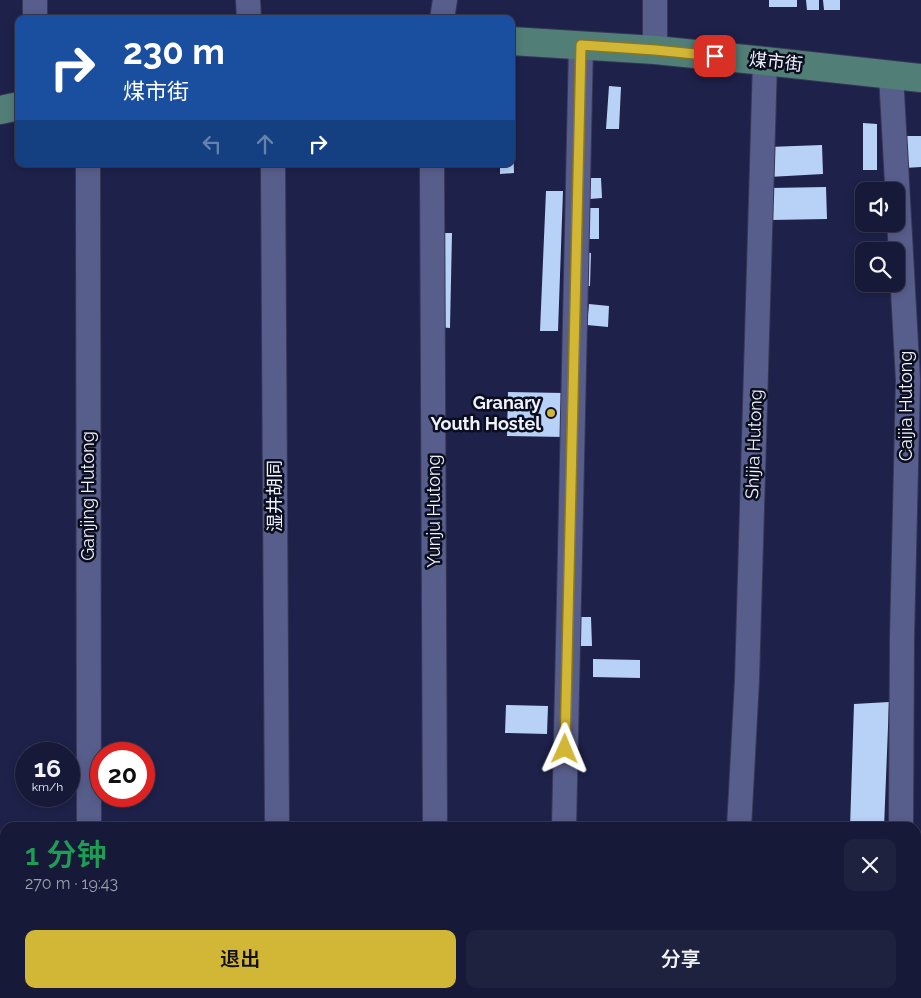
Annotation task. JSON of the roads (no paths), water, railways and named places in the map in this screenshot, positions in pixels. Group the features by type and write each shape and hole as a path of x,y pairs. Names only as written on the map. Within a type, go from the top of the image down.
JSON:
{"main road":[{"name":"煤市街","path":"515,41 655,50 765,60 921,78"},
{"path":"0,110 15,107"}],"street":[{"path":"35,0 35,15"},
{"path":"248,0 249,15"},
{"path":"443,15 445,0"},
{"path":"654,0 655,50"},
{"path":"564,822 581,45"},
{"name":"Shijia Hutong","path":"739,822 747,680 765,60"},
{"name":"Caijia Hutong","path":"891,75 908,380 902,639 902,822"},
{"name":"Ganjing Hutong","path":"88,167 89,822"},
{"name":"湿井胡同","path":"273,167 277,822"},
{"name":"Yunju Hutong","path":"432,167 435,822"}],"place":[{"name":"Granary Youth Hostel","path":"551,413"}]}
